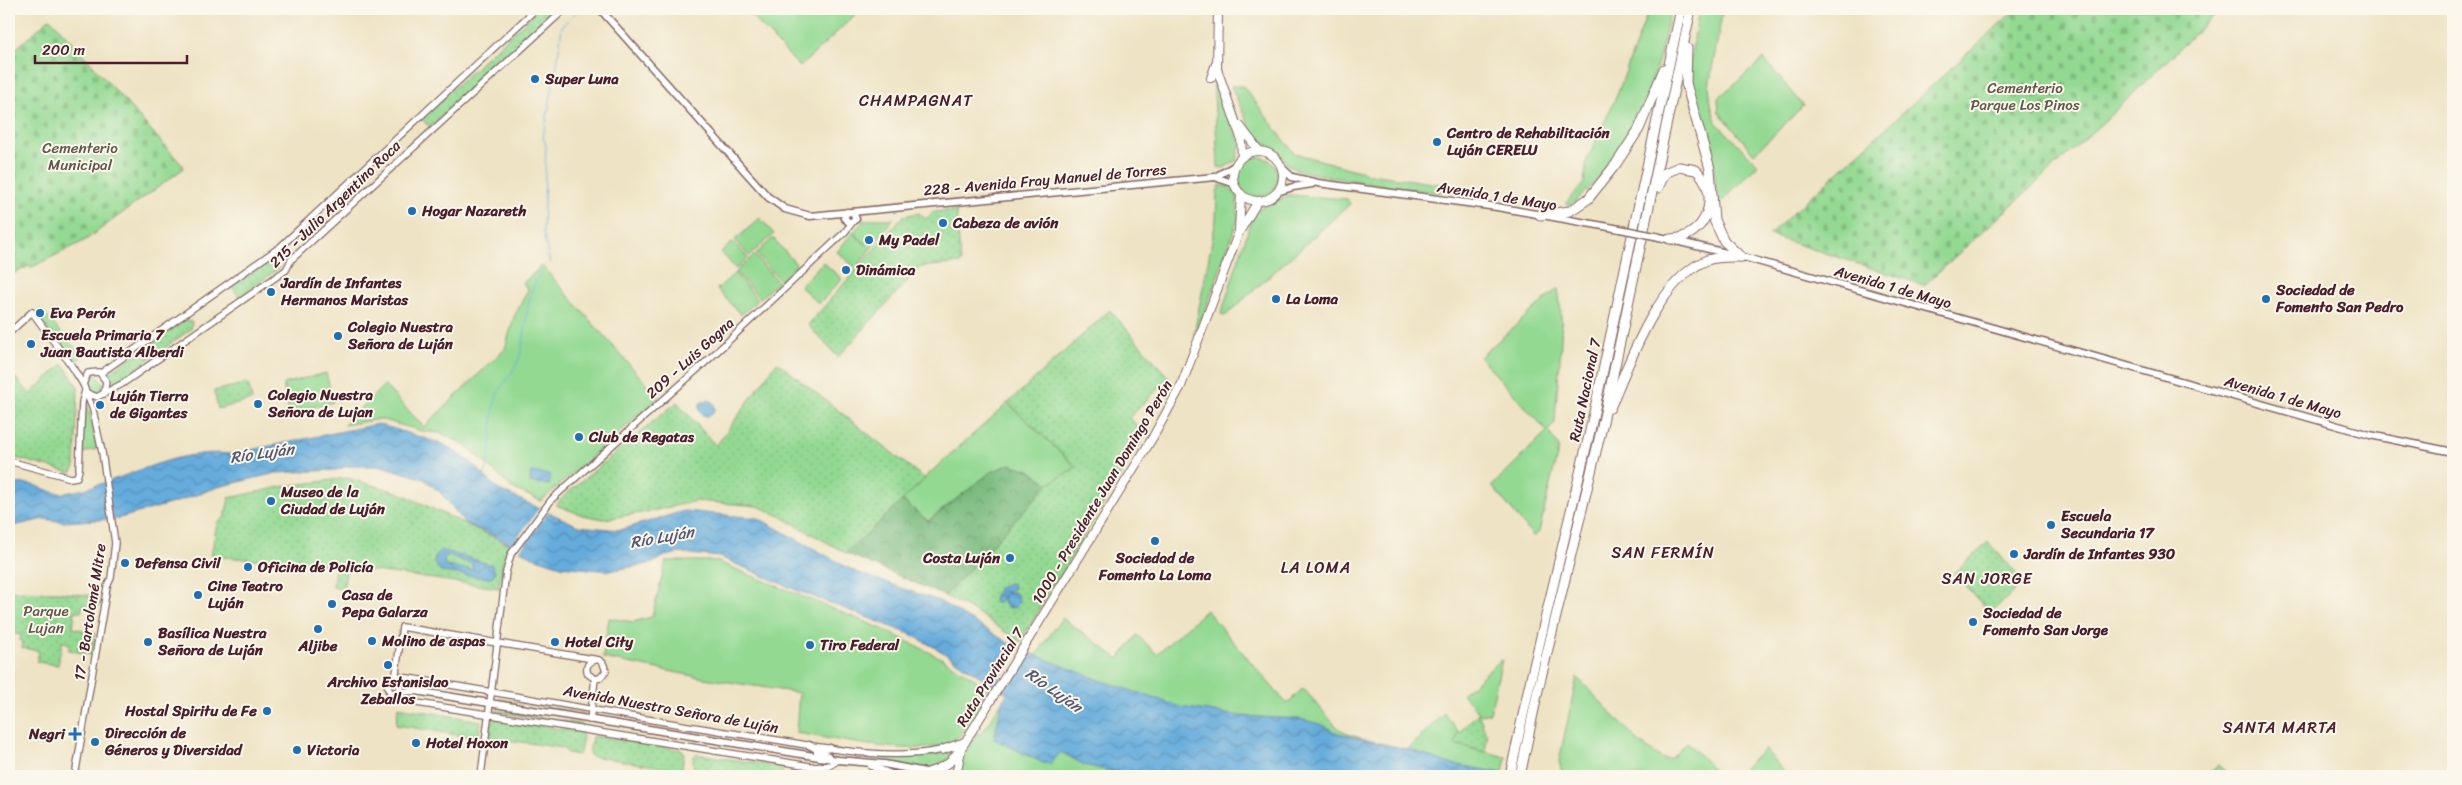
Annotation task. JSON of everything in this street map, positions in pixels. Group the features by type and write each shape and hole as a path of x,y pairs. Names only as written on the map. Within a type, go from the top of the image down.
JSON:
{"highway":[{"name":"Ruta Nacional 7","path":"1510,776 1590,432 1677,28 1687,10"},
{"name":"Ruta Nacional 7","path":"1520,776 1601,431 1650,206 1687,10"},
{"path":"1687,10 1686,84 1710,169 1714,220 1724,242 1742,257"},
{"path":"1540,215 1570,211 1578,208 1588,199 1616,164 1646,116 1677,28"},
{"path":"1650,206 1662,178 1668,171 1687,167 1701,174 1707,190 1706,211 1702,225 1688,236 1670,239"},
{"path":"1601,431 1637,342 1653,315 1672,290 1688,273 1702,263 1716,258 1742,257"}],"main road":[{"name":"228 - Avenida Fray Manuel de Torres","path":"600,9 774,202 785,209 801,215 833,214 1215,177 1236,165"},
{"path":"1218,9 1219,77 1241,138 1242,157"},
{"path":"1212,78 1218,60"},
{"path":"1235,120 1259,152"},
{"path":"1238,234 1241,194 1233,178 1236,165 1242,157 1259,152 1270,155 1281,167 1282,180 1277,192 1265,200 1258,201 1241,194"},
{"name":"Avenida 1 de Mayo","path":"1281,167 1292,176 1318,183 1381,190 1540,215 1670,239 1742,257 2370,435 2453,452"},
{"name":"228 - Avenida Fray Manuel de Torres","path":"1215,177 1235,184"},
{"name":"Avenida 1 de Mayo","path":"1277,192 1300,185 1318,183"},
{"path":"1238,234 1258,201"},
{"name":"228 - Avenida Fray Manuel de Torres","path":"833,214 849,221 878,209"},
{"path":"849,221 850,212"},
{"path":"849,221 856,217 850,212"},
{"name":"1000 - Presidente Juan Domingo Perón","path":"1040,622 1181,386 1238,234"},
{"name":"Ruta Provincial 7","path":"935,770 949,763 964,744 1040,622"},
{"path":"394,694 389,686 396,681"},
{"path":"394,694 396,681"},
{"name":"Avenida Nuestra Señora de Luján","path":"396,681 416,691"},
{"name":"Avenida Nuestra Señora de Luján","path":"394,694 416,691 838,760 865,764 884,764 921,774"},
{"path":"942,750 964,744"},
{"name":"Ruta Provincial 7","path":"956,776 964,744"},
{"path":"808,745 838,760"},
{"path":"806,755 830,748"},
{"name":"Avenida Nuestra Señora de Luján","path":"865,764 896,776"},
{"path":"921,774 935,770 950,776"}],"street":[{"name":"215 - Julio Argentino Roca","path":"101,373 280,247 536,9"},
{"name":"215 - Julio Argentino Roca","path":"92,410 103,395 167,354 286,270 298,254 565,9"},
{"name":"209 - Luis Gogna","path":"498,643 510,558 552,500 708,360 844,233 849,221"},
{"name":"17 - Bartolomé Mitre","path":"9,334 32,312 85,389 102,452 115,543 111,578 106,595 76,776"},
{"path":"9,461 71,478 77,477 79,470 82,402 88,373 92,371 101,373 106,381 103,395 93,397 85,389"},
{"path":"396,681 402,627 601,661 605,667 604,676 595,679"},
{"path":"481,776 498,643"},
{"path":"595,660 589,662 586,668 588,674 595,679"},
{"path":"590,720 595,679"},
{"name":"Avenida Nuestra Señora de Luján","path":"396,681 492,691 693,728 830,748 889,754 927,753 942,750"},
{"name":"Avenida Nuestra Señora de Luján","path":"394,694 489,714 816,768 830,765 838,760"}],"green space":[{"path":"539,9 558,9 432,125 427,125 423,120 425,114"},
{"path":"745,9 861,9 800,67"},
{"path":"1649,9 1671,9 1659,59 1648,93 1631,129 1609,164 1583,194 1569,206 1566,203 1584,183 1587,160 1617,95"},
{"path":"1699,9 1723,9 1709,86 1716,122 1758,165 1719,204 1711,155 1692,100 1689,67"},
{"name":"Cementerio Parque Los Pinos","path":"2016,9 2220,9 2113,113 1924,285 1769,235"},
{"name":"Cementerio Municipal","path":"49,19 183,166 183,169 84,241 30,268 29,266 12,274 9,270 9,55"},
{"path":"1764,59 1803,106 1754,154 1719,112 1718,98"},
{"path":"1213,77 1240,144 1237,160 1223,168 1218,167"},
{"path":"1231,86 1243,86 1294,153 1370,174 1445,185 1440,193 1328,177 1294,169 1275,150 1253,134"},
{"path":"1262,157 1269,160 1275,166 1278,177 1277,185 1269,194 1262,197 1254,197 1247,194 1239,185 1238,173 1241,166 1250,158"},
{"path":"1220,185 1229,187 1237,196 1238,219 1196,336 1194,334 1216,220 1217,193"},
{"path":"1289,195 1347,199 1350,204 1225,316 1221,314 1256,210"},
{"path":"956,210 961,263 920,267 838,357 808,325 903,216 919,213 926,219 933,212"},
{"path":"760,218 774,234 749,256 735,240"},
{"path":"893,219 856,268 837,252 852,233 867,245 853,232 864,221"},
{"path":"773,238 797,265 780,280 756,254"},
{"path":"733,242 748,258 736,269 721,252"},
{"path":"754,255 778,282 760,298 736,272"},
{"path":"273,259 279,268 239,297 232,287"},
{"path":"823,262 842,279 819,304 800,286"},
{"path":"542,266 659,398 541,501 512,488 467,446 441,433 422,431 380,419 344,425 384,385 424,427 505,349 514,317 528,290 523,283"},
{"path":"735,273 758,300 741,315 717,289"},
{"path":"1558,288 1561,322 1560,356 1555,423 1548,431 1559,447 1539,532 1534,537 1492,486 1547,431 1480,357"},
{"path":"40,309 78,352 81,357 77,362 72,363 37,315"},
{"path":"1110,310 1169,378 1129,418 1146,433 1020,642 979,614 945,596 1049,484 1076,467 1008,403"},
{"path":"185,320 192,322 191,329 111,386 106,375"},
{"path":"777,362 925,479 846,553 782,517 758,506 696,501 604,519 582,515 556,505 565,495 677,402 716,446"},
{"path":"63,364 78,387 75,467 71,473 9,456 9,417 14,400 9,394 9,371 30,394"},
{"path":"326,373 333,402 289,413 283,384"},
{"path":"95,374 104,384 101,390 96,392 85,383 86,377"},
{"path":"248,383 252,400 218,409 214,391"},
{"path":"84,402 87,402 97,449 82,453"},
{"path":"1008,403 1076,467 1049,484 1029,470 991,472 928,521 901,499"},
{"path":"1010,464 1029,470 1049,484 945,596 846,553 901,499 928,521 991,472"},
{"path":"347,478 397,492 508,544 499,588 347,567 343,589 333,587 335,566 211,556 217,523 225,517 229,498 280,487"},
{"name":"SAN JORGE","path":"1988,542 2024,582 1990,613 1954,573"},
{"path":"666,561 716,561 880,628 941,658 991,689 971,722 956,739 942,745 924,748 902,748 855,743 796,733 799,693 704,678 603,658 609,618 633,622 652,617"},
{"name":"Parque Lujan","path":"9,591 56,592 96,596 100,601 99,607 83,605 81,612 75,611 73,628 95,633 92,655 69,650 69,643 62,642 58,665 37,662 39,651 22,648 21,635 10,633 9,639"},
{"path":"1206,610 1287,704 1303,688 1335,725 1345,733 1406,752 1444,713 1459,732 1455,744 1506,757 1502,776 1211,719 1028,667 1062,618 1119,659 1137,635 1157,654"},
{"path":"1502,659 1490,713 1481,715 1462,694"},
{"path":"1577,677 1640,743 1663,759 1671,759 1687,742 1720,776 1563,776 1559,761"},
{"path":"1006,696 1026,714 1363,776 960,776 961,764 968,748 977,733 981,734"},
{"path":"499,699 585,713 585,714"},
{"path":"398,707 481,721 478,738 396,725"},
{"path":"496,710 582,724 582,726 496,712"},
{"path":"1478,713 1487,736 1485,752 1455,744 1459,732"},
{"path":"495,719 581,732 583,736 580,753 578,755 567,753 563,748 493,738 490,741 491,722"},
{"path":"592,737 682,750 684,752 682,768 679,770 591,756 589,754"},
{"path":"958,748 950,759 940,766 921,769 830,749 878,756 910,757 942,753"},
{"path":"1765,749 1787,776 1735,776 1737,775"},
{"path":"697,754 782,767 782,776 710,776 694,773 693,757"},
{"path":"2218,765 2230,776 2205,776"},
{"path":"792,768 847,774 893,776 791,776"}],"water":[{"path":"707,400 715,408 707,416 699,408"},
{"name":"Río Luján","path":"378,424 443,444 471,462 499,490 579,526 620,530 684,511 758,518 856,572 939,601 1017,648 1097,679 1181,707 1240,716 1300,719 1323,725 1335,732 1411,750 1447,763 1520,776 1133,776 1084,765 1061,752 1050,764 1043,763 994,739 1002,702 1007,694 941,651 910,634 796,590 720,557 680,553 665,556 653,563 609,571 561,566 533,557 503,540 465,523 442,494 424,479 382,466 347,466 336,470 276,473 218,487 177,502 116,519 63,522 44,519 9,527 9,484 28,484 56,493 65,493 188,456 209,453 231,454"},
{"path":"531,472 551,475 549,485 530,482"},
{"path":"442,550 492,565 495,571 494,575 489,578 441,572 434,562 435,556","holes":["447,555 472,564 473,570 445,566 444,560"]},
{"path":"1008,583 1013,584 1014,588 1005,593 999,603 995,603 994,599 998,589"},
{"path":"1011,592 1019,600 1011,608 1003,600"}],"pier":[{"path":"540,507 549,511 519,551 511,547"},
{"path":"1020,646 1029,649 1002,693 994,688"}],"waterway":[{"path":"550,263 543,232 546,145 543,137 557,65 562,26 579,9"},
{"path":"484,477 491,449 495,401 499,391 518,361 524,339 531,292 542,272"}],"place":[{"name":"Super Luna","path":"535,79"},
{"name":"Centro de Rehabilitación Luján CERELU","path":"1437,142"},
{"name":"Hogar Nazareth","path":"412,211"},
{"name":"Cabeza de avión","path":"943,223"},
{"name":"My Padel","path":"869,240"},
{"name":"Dinámica","path":"846,270"},
{"name":"Jardín de Infantes Hermanos Maristas","path":"271,292"},
{"name":"La Loma","path":"1276,299"},
{"name":"Sociedad de Fomento San Pedro","path":"2266,299"},
{"name":"Eva Perón","path":"40,313"},
{"name":"Colegio Nuestra Señora de Luján","path":"338,336"},
{"name":"Escuela Primaria 7 Juan Bautista Alberdi","path":"31,344"},
{"name":"Colegio Nuestra Señora de Lujan","path":"258,404"},
{"name":"Luján Tierra de Gigantes","path":"100,405"},
{"name":"Club de Regatas","path":"579,437"},
{"name":"Museo de la Ciudad de Luján","path":"271,501"},
{"name":"Escuela Secundaria 17","path":"2051,525"},
{"name":"Sociedad de Fomento La Loma","path":"1155,541"},
{"name":"Jardín de Infantes 930","path":"2014,554"},
{"name":"Costa Luján","path":"1010,558"},
{"name":"Defensa Civil","path":"125,563"},
{"name":"Oficina de Policía","path":"248,567"},
{"name":"Cine Teatro Luján","path":"198,595"},
{"name":"Casa de Pepa Galarza","path":"332,604"},
{"name":"Sociedad de Fomento San Jorge","path":"1973,622"},
{"name":"Aljibe","path":"318,629"},
{"name":"Molino de aspas","path":"372,641"},
{"name":"Basílica Nuestra Señora de Luján","path":"148,642"},
{"name":"Hotel City","path":"555,642"},
{"name":"Tiro Federal","path":"810,645"},
{"name":"Archivo Estanislao Zeballos","path":"388,665"},
{"name":"Hostal Spiritu de Fe","path":"267,711"},
{"name":"Negri","path":"75,734"},
{"name":"Dirección de Géneros y Diversidad","path":"95,742"},
{"name":"Hotel Hoxon","path":"416,743"},
{"name":"Victoria","path":"297,750"}],"district":[{"name":"CHAMPAGNAT","path":"916,100"},
{"name":"SAN FERMÍN","path":"1663,552"},
{"name":"LA LOMA","path":"1316,567"},
{"name":"SAN JORGE","path":"1987,578"},
{"name":"SANTA MARTA","path":"2280,727"}]}
